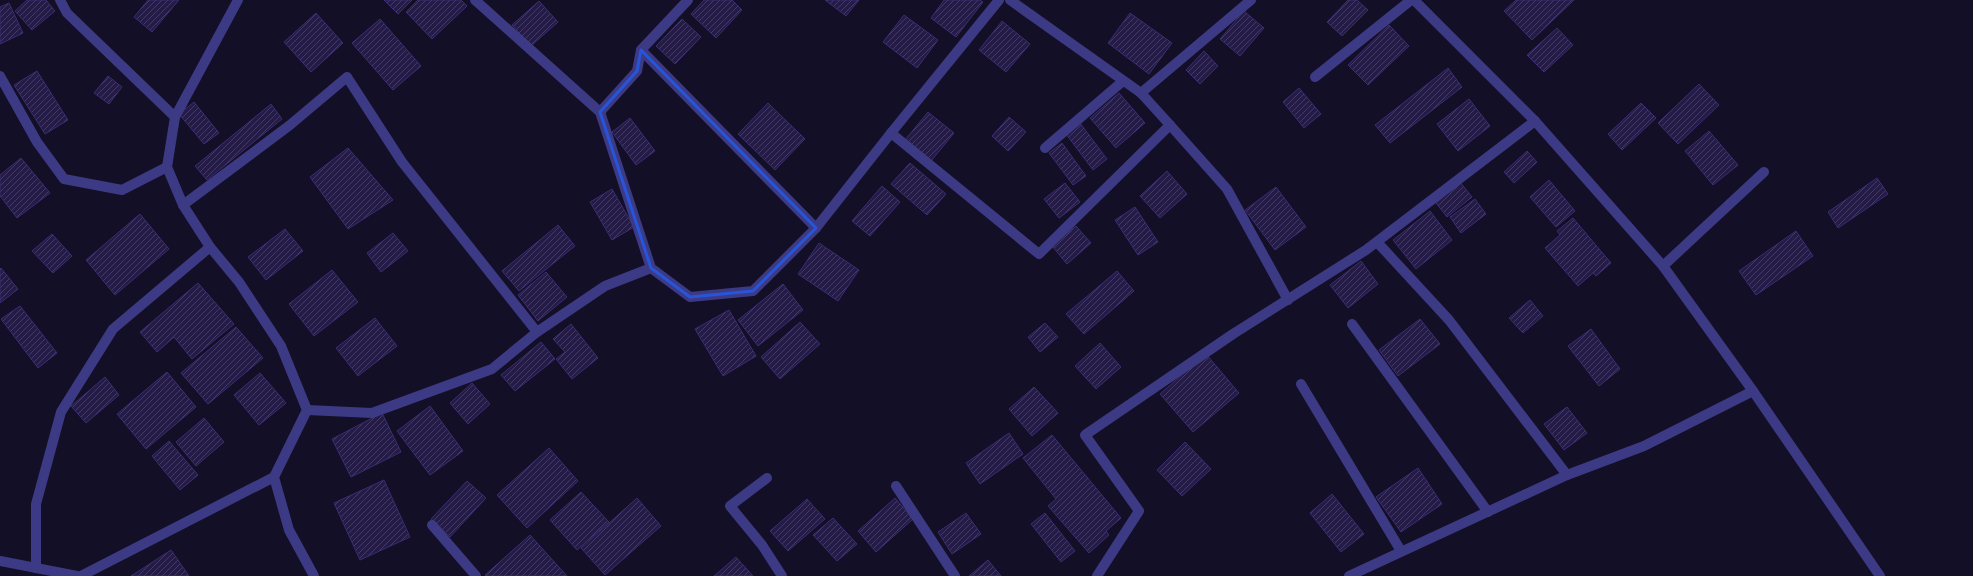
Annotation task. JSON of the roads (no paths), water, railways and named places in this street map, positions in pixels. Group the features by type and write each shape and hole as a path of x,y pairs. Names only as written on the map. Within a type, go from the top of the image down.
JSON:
{"street":[{"path":"60,0 67,13 175,117"},
{"path":"81,576 274,477 307,410 281,346 239,282 210,248 183,205 167,167 175,117 238,0"},
{"path":"475,0 600,112 651,268 690,297 752,291 816,228 999,0"},
{"path":"600,112 637,71 641,50 688,0"},
{"path":"1010,0 1141,93 1227,188 1288,300"},
{"path":"1141,93 1251,0"},
{"path":"1315,77 1411,0"},
{"path":"1414,0 1535,121 1663,266 1753,391 1880,576"},
{"path":"641,50 816,228"},
{"path":"0,76 37,142 64,178 122,190 167,167"},
{"path":"183,205 290,125 346,77 402,162 537,332"},
{"path":"1045,148 1123,81"},
{"path":"1097,576 1139,511 1085,435 1233,334 1377,242 1535,121"},
{"path":"891,133 1039,254 1170,125"},
{"path":"1663,266 1764,172"},
{"path":"1377,242 1449,320 1567,475"},
{"path":"36,568 36,504 61,412 113,329 210,248"},
{"path":"307,410 372,413 492,369 537,332 605,286 651,268"},
{"path":"1352,324 1488,512"},
{"path":"1301,384 1400,551"},
{"path":"1349,576 1400,551 1567,475 1644,446 1753,391"},
{"path":"274,477 289,530 314,576"},
{"path":"767,478 730,506 762,545 782,576"},
{"path":"896,486 955,576"},
{"path":"432,525 476,576"},
{"path":"0,561 77,576"}]}
